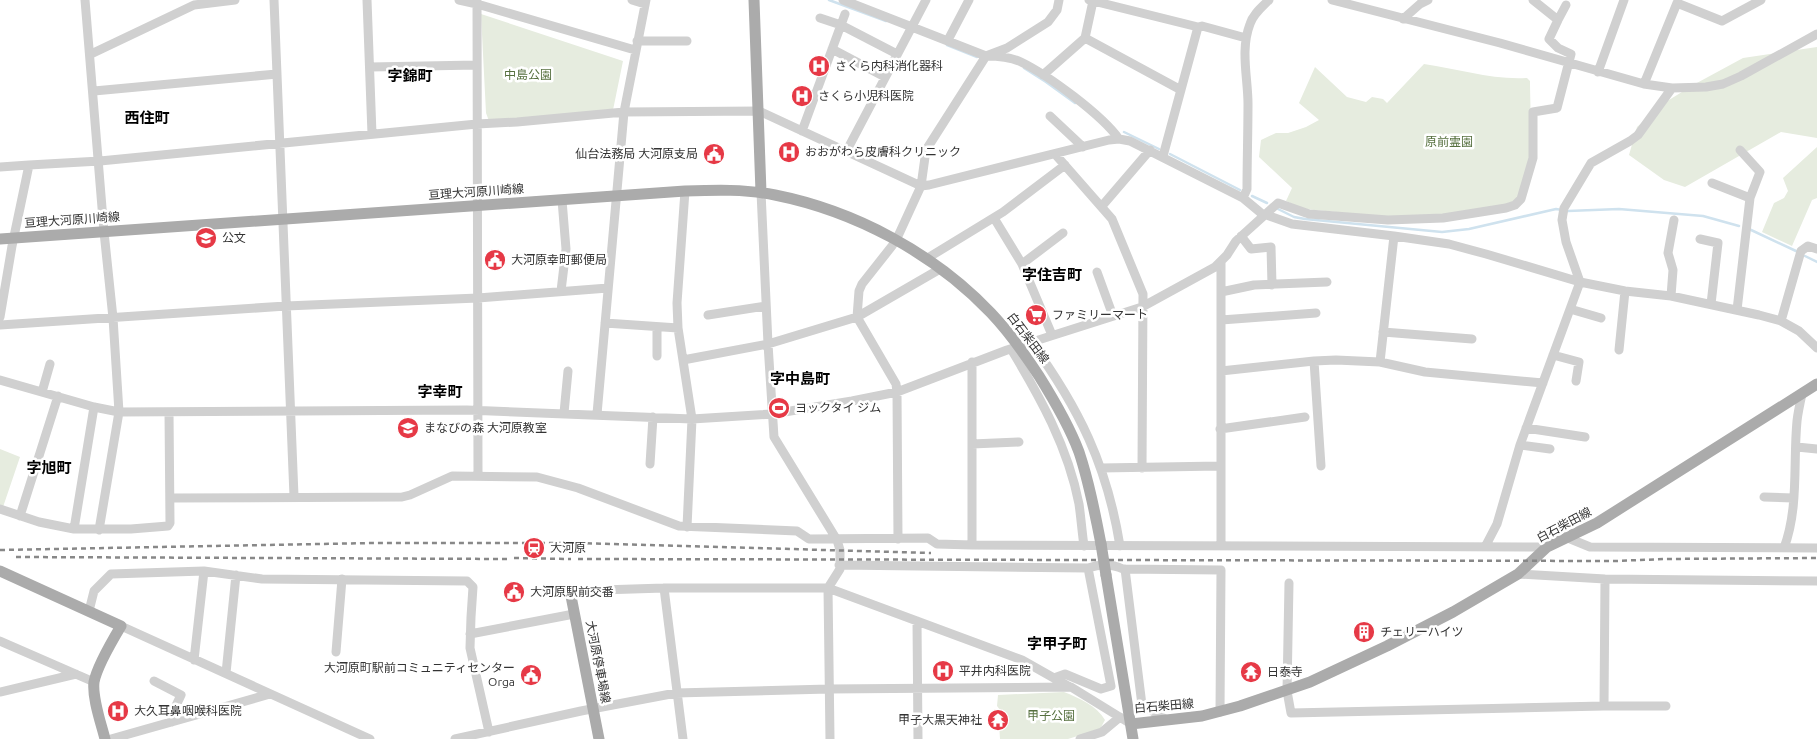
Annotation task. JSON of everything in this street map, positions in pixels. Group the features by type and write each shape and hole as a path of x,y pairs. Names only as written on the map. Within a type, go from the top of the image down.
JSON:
{"main road":[{"path":"754,0 761,192"},
{"name":"亘理大河原川崎線","path":"0,239 685,190 761,192"},
{"name":"白石柴田線","path":"761,192 832,210 876,229 940,269 990,312 1063,415 1089,484 1131,724 1202,716 1220,712 1287,691 1343,668 1454,612 1518,574 1546,547 1597,523 1817,384"},
{"path":"0,571 121,626 97,672 94,682 94,693 105,739"},
{"name":"大河原停車場線","path":"570,591 599,739"},
{"path":"1131,724 1133,738"}],"street":[{"path":"85,0 113,318 119,412 99,530"},
{"path":"91,54 194,5 235,0"},
{"path":"274,0 294,496"},
{"path":"367,0 372,134"},
{"path":"459,0 477,2 636,46 687,41"},
{"path":"597,414 624,112 646,2 632,0"},
{"path":"843,0 986,56 1004,57 1020,62 1043,75 1100,118 1119,139"},
{"path":"846,152 926,0"},
{"path":"948,40 969,0"},
{"path":"898,539 898,392 896,384 857,317 859,291 862,284 896,240 921,186 926,150 929,144 986,56 1008,48 1048,22 1057,10 1059,0"},
{"path":"1243,198 1247,189 1248,102 1245,69 1246,38 1250,22 1269,0"},
{"path":"1332,0 1500,43 1644,84 1672,88 1706,87 1723,84 1817,34"},
{"path":"1533,0 1558,20"},
{"path":"1598,72 1624,0"},
{"path":"1644,84 1677,3 1722,21 1761,0"},
{"path":"1043,75 1085,38 1091,1 1246,38"},
{"path":"1403,19 1421,1"},
{"path":"477,2 478,476"},
{"path":"0,380 94,407 119,412 477,411 692,419 772,414 898,392 1015,347 1142,307 1205,273 1221,262 1241,236 1278,203 1309,214 1388,220 1460,216 1515,205 1521,199 1533,158 1533,112 1557,108 1569,63 1571,54 1558,48 1549,39 1566,5"},
{"path":"802,131 845,14"},
{"path":"820,18 840,25 897,54"},
{"path":"1163,156 1198,27"},
{"path":"1085,38 1181,90"},
{"path":"832,49 885,77"},
{"path":"370,67 477,65"},
{"path":"94,91 277,74"},
{"path":"1485,547 1497,524 1520,445 1580,282 1566,242 1563,210 1591,163 1638,135 1672,88"},
{"path":"0,167 100,161 477,124 624,112 759,111 921,186 1119,139 1130,141 1163,156 1243,198 1261,213 1292,224 1449,244 1580,282 1672,296 1737,310 1781,321 1798,331 1817,348"},
{"path":"1050,116 1083,147"},
{"path":"1102,206 1150,150"},
{"path":"1737,310 1750,198 1760,172 1740,150"},
{"path":"1055,154 1112,219 1143,294 1144,382 1142,468"},
{"path":"0,317 29,165"},
{"path":"926,259 994,218 1065,165"},
{"path":"1712,183 1750,198"},
{"path":"685,190 677,303 678,328 692,419 687,527"},
{"path":"761,192 774,437 837,540 840,550 840,569 828,588 830,739"},
{"path":"561,291 566,249 562,200"},
{"path":"994,218 1022,264 1052,335"},
{"path":"1672,296 1673,270 1668,253 1674,220"},
{"path":"1022,264 1062,233"},
{"path":"1241,236 1251,249 1271,247 1272,284"},
{"path":"1380,362 1394,236"},
{"path":"1700,239 1718,243 1711,304"},
{"path":"1781,321 1801,251 1808,246 1817,248"},
{"path":"1221,262 1221,546"},
{"path":"683,360 768,344 857,317 940,269"},
{"path":"1097,272 1113,316"},
{"path":"1221,292 1272,284 1327,282"},
{"path":"0,325 286,306 478,298 608,288"},
{"path":"1619,350 1625,290"},
{"path":"708,315 766,306"},
{"path":"1570,309 1601,318"},
{"path":"1221,320 1316,314"},
{"path":"605,323 678,328"},
{"path":"657,356 658,327"},
{"path":"1383,332 1472,339"},
{"path":"1031,342 1067,394 1092,442 1116,518 1120,546"},
{"path":"1015,347 1062,445 1079,503 1084,546"},
{"path":"1553,355 1579,362 1576,380"},
{"path":"1221,371 1336,360 1380,362 1425,372 1543,383"},
{"path":"1314,361 1321,466"},
{"path":"972,362 972,545"},
{"path":"42,392 50,364"},
{"path":"564,413 568,371"},
{"path":"1784,548 1790,534 1797,447 1797,421 1802,394"},
{"path":"20,516 58,396"},
{"path":"74,529 94,407"},
{"path":"0,509 20,516 74,529 99,530 168,526 171,498 169,412"},
{"path":"1220,429 1305,416"},
{"path":"650,464 652,417"},
{"path":"1526,428 1585,437"},
{"path":"972,444 1019,442"},
{"path":"1520,445 1550,449"},
{"path":"1797,447 1817,449"},
{"path":"1101,468 1220,466"},
{"path":"171,498 402,496 410,495 452,476 537,477 578,488 679,526 797,530 809,539 928,538 938,544 972,545 1546,547"},
{"path":"1764,497 1793,498"},
{"path":"1568,538 1590,547 1817,548"},
{"path":"839,565 1088,568 1096,565 1115,566 1125,569 1221,570 1220,712"},
{"path":"1054,678 1065,674 1101,690 1111,686 1088,568"},
{"path":"1125,569 1142,705 1167,720"},
{"path":"194,660 204,570"},
{"path":"89,611 94,591 111,574 204,570 262,579 467,581 473,587 470,648 489,732"},
{"path":"1518,574 1605,579 1817,581"},
{"path":"226,673 236,575"},
{"path":"336,652 342,579"},
{"path":"1604,706 1605,579"},
{"path":"1289,583 1287,691 1291,713 1666,706"},
{"path":"664,588 683,739"},
{"path":"570,591 664,588 828,588 1022,660 1131,724"},
{"path":"470,634 574,614"},
{"path":"917,621 918,739"},
{"path":"121,626 370,739"},
{"path":"0,641 94,682"},
{"path":"0,692 76,674"},
{"path":"154,681 181,695 171,716 172,722"},
{"path":"455,739 593,708 676,693 829,689 1070,687"},
{"path":"111,739 270,694"},
{"path":"1080,739 1102,732 1120,717"}],"green space":[{"name":"中島公園","path":"481,14 623,61 613,110 489,121 486,113"},
{"path":"1817,47 1817,138 1781,132 1685,187 1664,180 1629,155 1637,127 1664,103 1695,84 1743,58"},
{"name":"原前霊園","path":"1424,64 1488,76 1527,78 1530,81 1531,128 1529,161 1521,191 1514,203 1455,215 1390,217 1304,209 1286,201 1292,188 1259,157 1261,140 1276,133 1288,133 1306,127 1319,120 1299,103 1315,67 1347,97 1366,102 1372,97 1383,99 1387,103"},
{"path":"1817,147 1817,198 1812,200 1792,246 1762,232 1774,203 1784,198 1788,191 1783,178"},
{"path":"0,449 20,457 3,507 0,506"},
{"name":"甲子公園","path":"1064,692 1081,700 1102,715 1105,720 1100,729 1068,739 1000,739 999,723 1004,715 997,706 998,695"}],"waterway":[{"path":"829,0 886,21"},
{"path":"947,45 977,57"},
{"path":"1024,68 1075,103"},
{"path":"1124,132 1159,149"},
{"path":"1170,154 1240,190"},
{"path":"1252,196 1267,203"},
{"path":"1278,209 1294,217 1305,219 1442,232 1469,229 1556,209 1568,211 1619,209 1703,216 1739,226"},
{"path":"1749,229 1796,251"},
{"path":"1805,256 1817,262"}],"railway":[{"path":"0,550 372,543 571,543"},
{"path":"578,543 931,553"},
{"path":"16,557 508,559"},
{"path":"514,558 571,559"},
{"path":"578,559 1615,561 1817,558"}],"place":[{"name":"さくら内科消化器科","path":"819,66"},
{"name":"さくら小児科医院","path":"802,96"},
{"name":"おおがわら皮膚科クリニック","path":"789,152"},
{"name":"仙台法務局 大河原支局","path":"714,154"},
{"name":"公文","path":"206,238"},
{"name":"大河原幸町郵便局","path":"495,260"},
{"name":"ファミリーマート","path":"1036,315"},
{"name":"ヨックタイ ジム","path":"779,408"},
{"name":"まなびの森 大河原教室","path":"408,428"},
{"name":"大河原","path":"534,548"},
{"name":"大河原駅前交番","path":"514,592"},
{"name":"チェリーハイツ","path":"1364,632"},
{"name":"平井内科医院","path":"943,671"},
{"name":"日泰寺","path":"1251,672"},
{"name":"大河原町駅前コミュニティセンター Orga","path":"531,675"},
{"name":"大久耳鼻咽喉科医院","path":"118,711"},
{"name":"甲子大黒天神社","path":"998,720"}],"district":[{"name":"字錦町","path":"410,76"},
{"name":"西住町","path":"147,118"},
{"name":"字住吉町","path":"1052,275"},
{"name":"字中島町","path":"800,379"},
{"name":"字幸町","path":"440,392"},
{"name":"字旭町","path":"49,468"},
{"name":"字甲子町","path":"1057,644"}]}
